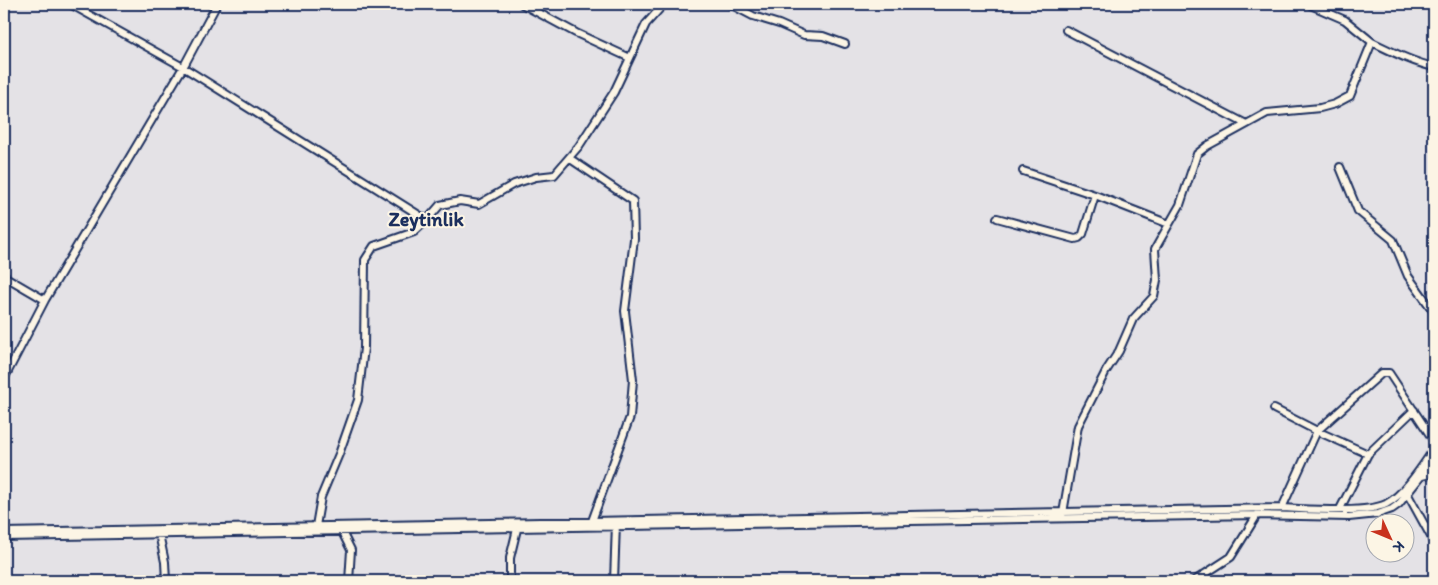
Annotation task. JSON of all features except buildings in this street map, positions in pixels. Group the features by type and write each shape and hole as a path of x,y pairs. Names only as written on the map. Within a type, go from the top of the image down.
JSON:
{"street":[{"path":"70,4 183,67 427,220"},
{"path":"4,379 45,300 183,67 217,4"},
{"path":"522,4 630,58"},
{"path":"316,526 321,497 358,400 364,348 365,260 374,246 414,232 440,205 460,202 479,204 514,184 554,175 579,146 614,92 646,24 664,4"},
{"path":"730,4 753,16 779,24 804,35 822,36 846,44"},
{"path":"1308,4 1345,20 1372,42 1419,64 1434,67"},
{"path":"1066,30 1246,124"},
{"path":"1064,513 1078,426 1106,371 1119,351 1133,319 1154,296 1157,280 1155,248 1180,205 1197,154 1207,146 1267,113 1320,108 1335,104 1350,96 1372,42"},
{"path":"569,158 632,201 634,240 625,312 633,380 630,417 592,521"},
{"path":"1340,167 1358,211 1394,240 1408,276 1434,312"},
{"path":"1023,172 1170,224"},
{"path":"997,218 1075,239 1083,234 1095,196"},
{"path":"4,276 45,300"},
{"path":"1282,508 1317,431 1382,373 1389,373 1434,441"},
{"path":"1274,409 1368,454"},
{"path":"1340,509 1368,454 1414,410"},
{"path":"4,532 316,526 341,529 517,529 616,524 1064,513 1260,512 1365,516 1378,514 1392,509 1399,504 1434,451"},
{"path":"4,537 592,521 616,524 1260,512 1282,508 1363,509 1385,504 1406,492 1422,476 1434,460"},
{"path":"1422,476 1434,473"},
{"path":"1406,492 1434,542"},
{"path":"1194,581 1231,557 1260,512"},
{"path":"614,581 616,524"},
{"path":"341,529 351,550 349,581"},
{"path":"510,581 510,558 517,529"},
{"path":"159,534 166,581"}],"district":[{"name":"Zeytinlik","path":"426,219"}]}
